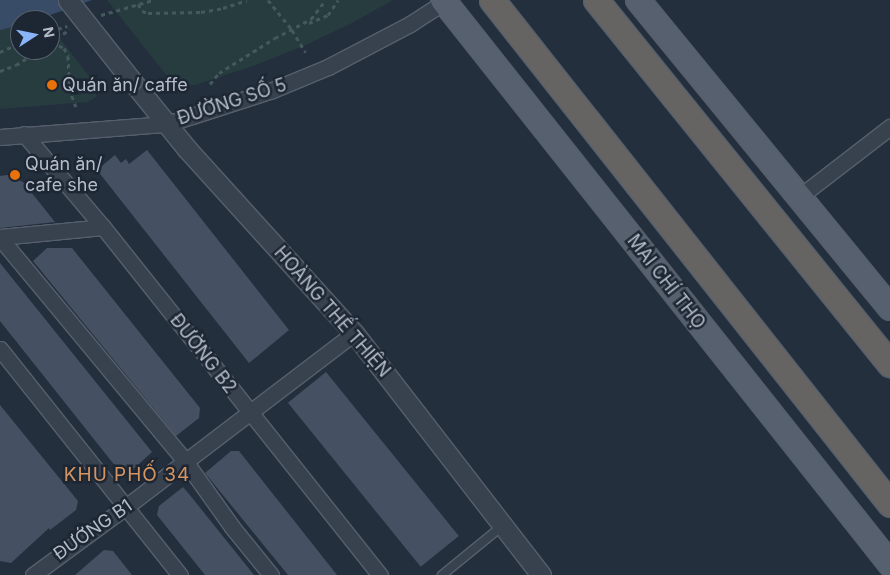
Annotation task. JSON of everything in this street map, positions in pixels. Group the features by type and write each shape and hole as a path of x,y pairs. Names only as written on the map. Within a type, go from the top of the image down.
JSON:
{"highway":[{"path":"492,0 890,504"},
{"path":"596,0 890,364"},
{"path":"868,478 890,495"}],"main road":[{"path":"638,0 890,308"},
{"name":"MAI CHÍ THỌ","path":"444,1 890,564"}],"street":[{"name":"HOÀNG THẾ THIỆN","path":"68,0 186,149 354,333 541,575"},
{"name":"ĐƯỜNG SỐ 5","path":"0,137 166,124 270,91 328,67 410,24 444,1"},
{"path":"799,197 890,127"},
{"name":"ĐƯỜNG B2","path":"24,134 102,227 380,575"},
{"path":"0,237 102,227"},
{"path":"0,237 185,461 232,527 271,575"},
{"name":"ĐƯỚNG B1","path":"33,575 128,506 354,333"},
{"path":"0,348 128,506 180,575"}],"lane":[{"path":"442,575 502,526"}],"path":[{"path":"138,4 142,11 148,13 201,12 223,8 247,0"},
{"path":"268,0 292,30 305,52"},
{"path":"303,25 322,8 326,0"},
{"path":"210,84 219,73 292,30 328,15 338,0"},
{"path":"60,36 73,27"},
{"path":"60,46 64,48 68,56 69,88 76,107"},
{"path":"0,71 24,60"}],"green space":[{"path":"0,0 29,0 37,10 10,10 10,60 60,60 60,39 93,81 97,89 96,97 88,102 0,109"},
{"path":"107,0 393,0 350,24 308,44 256,65 195,85 174,85"}],"water":[{"path":"0,0 92,0 60,11 10,10 10,28 0,30"}],"building":[{"path":"147,150 289,330 249,363 97,170 115,155 121,163 126,159 129,164"},
{"path":"7,175 23,182 55,222 0,228 0,176"},
{"path":"47,248 72,248 200,408 199,418 176,436 33,261"},
{"path":"0,263 152,452 129,473 120,472 0,321"},
{"path":"326,372 459,536 421,567 288,403"},
{"path":"0,405 78,501 76,510 50,530 49,528 11,563 0,561"},
{"path":"231,451 239,451 337,575 288,575 205,473"},
{"path":"183,487 254,575 205,575 157,515 159,506"},
{"path":"104,550 113,551 132,575 75,575"}],"place":[{"name":"Quán ăn/ caffe","path":"52,85"},
{"name":"Quán ăn/ cafe she","path":"15,175"}],"district":[{"name":"KHU PHỐ 34","path":"127,475"}]}
